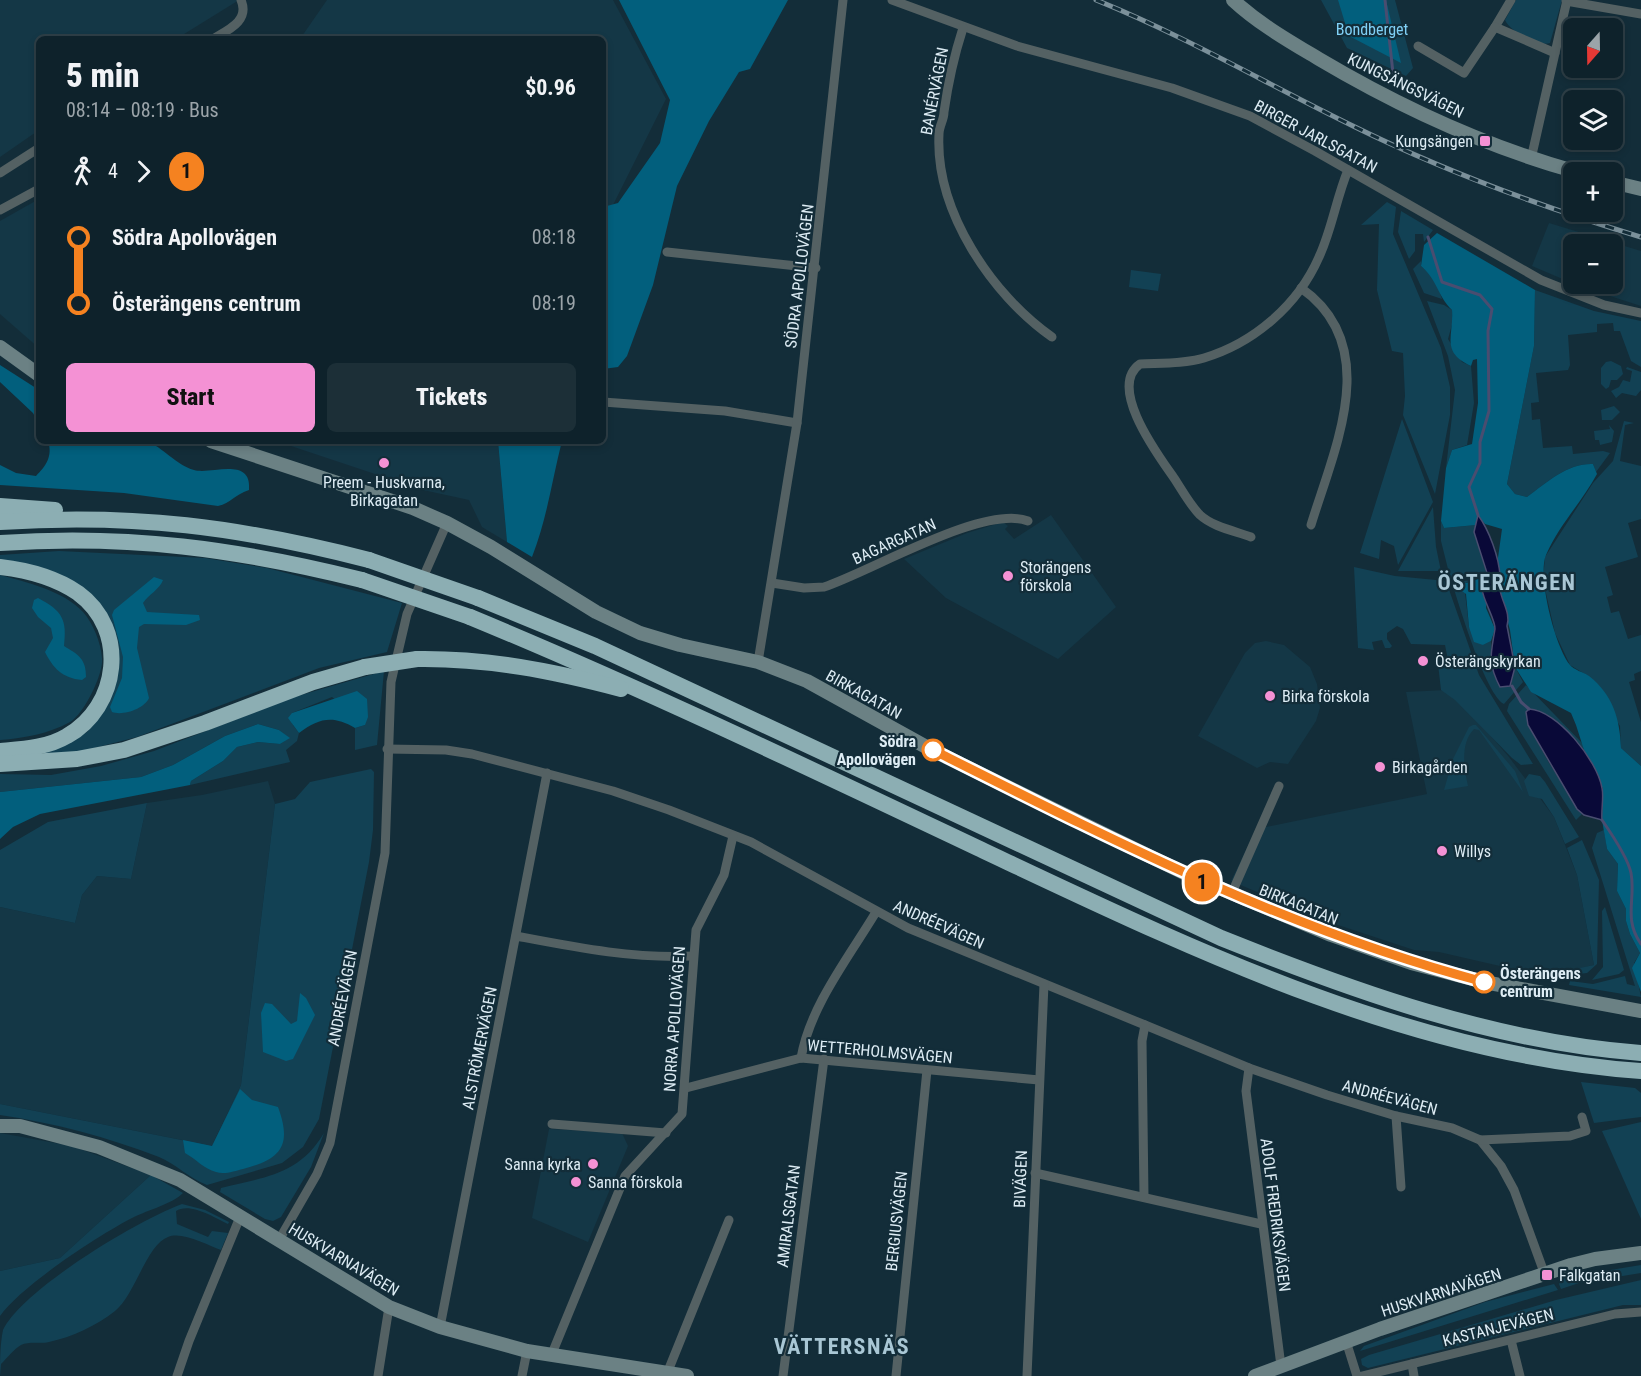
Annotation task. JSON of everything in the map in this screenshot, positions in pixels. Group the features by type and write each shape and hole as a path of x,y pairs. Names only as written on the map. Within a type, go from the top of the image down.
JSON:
{"highway":[{"path":"0,506 215,527 292,541 369,560 478,598 595,646 1211,933 1301,970 1378,997 1470,1023 1556,1042 1641,1053"},
{"path":"0,522 109,518"},
{"path":"0,543 108,540 210,548 287,561 362,580 470,617 712,722 1055,884 1294,987 1373,1015 1465,1041 1553,1060 1641,1071"},
{"path":"0,567 34,573 79,594 95,611 105,628 112,648 109,686 99,706 85,723 67,736 46,745 0,751"},
{"path":"0,764 77,759 124,750 197,726 313,682 365,667 417,659 495,661 539,669 620,689 712,722"}],"street":[{"path":"218,36 239,22 243,15 241,0"},
{"name":"SÖDRA APOLLOVÄGEN","path":"758,662 796,423 816,268 843,0"},
{"name":"BIRGER JARLSGATAN","path":"892,0 963,28 1056,58 1172,88 1228,108 1273,127 1541,280 1604,305 1641,313"},
{"name":"KUNGSÄNGSVÄGEN","path":"1233,0 1276,33 1357,81 1458,129 1531,159 1563,168"},
{"path":"1418,46 1464,73 1511,0"},
{"path":"1531,159 1566,1 1641,14"},
{"path":"1495,27 1555,53"},
{"name":"BANÉRVÄGEN","path":"963,28 949,77 944,114 938,132 940,158 949,194 969,243 987,272 1014,307 1052,338"},
{"path":"0,173 36,149"},
{"path":"1251,537 1213,523 1195,509 1137,419 1130,388 1133,369 1140,364 1204,358 1241,341 1272,320 1301,288 1326,240 1335,201 1348,170"},
{"path":"1623,185 1641,189"},
{"path":"0,210 36,191"},
{"path":"668,252 816,268"},
{"path":"1301,288 1319,303 1334,321 1345,355 1348,387 1344,418 1311,525"},
{"path":"0,347 36,373"},
{"path":"606,402 725,411 796,423"},
{"name":"BIRKAGATAN","path":"220,444 413,508 447,523 491,547 596,612 640,633 680,645 758,662 814,685 930,749 1231,895 1331,935 1411,963 1509,987 1641,1011"},
{"name":"BAGARGATAN","path":"772,583 804,588 824,587 949,533 1013,517 1028,521"},
{"name":"ANDRÉEVÄGEN","path":"279,1240 317,1174 330,1143 336,1118 385,853 391,682 398,643 407,614 447,523"},
{"name":"ANDRÉEVÄGEN","path":"387,748 446,750 547,773 658,806 751,842 876,912 934,940 1249,1068 1396,1116 1452,1128 1480,1140 1570,1136 1586,1131 1582,1118"},
{"name":"ALSTRÖMERVÄGEN","path":"440,1327 547,773"},
{"path":"1231,895 1279,786"},
{"name":"NORRA APOLLOVÄGEN","path":"551,1356 625,1176 682,1114 686,1088 696,930 724,875 733,836"},
{"path":"801,1058 804,1040 824,998 876,912"},
{"path":"516,936 583,949 667,957 693,956"},
{"name":"BIVÄGEN","path":"1027,1376 1044,984"},
{"path":"1144,1197 1142,1041 1145,1025"},
{"name":"WETTERHOLMSVÄGEN","path":"686,1088 801,1058 1039,1080"},
{"name":"AMIRALSGATAN","path":"783,1376 824,1059"},
{"name":"ADOLF FREDRIKSVÄGEN","path":"1249,1068 1246,1091 1281,1366"},
{"name":"BERGIUSVÄGEN","path":"896,1376 927,1070"},
{"path":"1396,1116 1401,1187"},
{"path":"552,1124 666,1133"},
{"name":"HUSKVARNAVÄGEN","path":"0,1126 20,1126 99,1147 180,1180 389,1307 440,1327 551,1356 666,1375 687,1376"},
{"name":"ANDRÉEVÄGEN","path":"1480,1140 1501,1166 1514,1190 1545,1275"},
{"path":"1035,1173 1262,1224"},
{"path":"177,1376 240,1217"},
{"path":"666,1375 729,1220"},
{"name":"HUSKVARNAVÄGEN","path":"1255,1376 1346,1341 1595,1258 1641,1253"},
{"path":"378,1376 389,1307"},
{"name":"KASTANJEVÄGEN","path":"1362,1376 1615,1314 1641,1312"},
{"path":"1511,1340 1520,1376"},
{"path":"1346,1341 1357,1376"},
{"path":"522,1376 526,1351"},
{"path":"1412,1364 1414,1376"}],"shaded area":[{"path":"0,0 239,0 181,36 36,36 36,132 0,157"},
{"path":"327,0 613,0 666,99 606,219 606,36 302,36"},
{"path":"36,201 36,345 0,314 0,221"},
{"path":"1549,223 1585,234 1563,234 1563,279 1532,266"},
{"path":"1623,246 1641,251 1641,306 1604,294 1623,294"},
{"path":"285,444 498,444 507,542 482,527 469,500 423,490"},
{"name":"Storängens förskola","path":"1051,515 1116,607 1058,659 946,598 904,559 967,533 1003,522 1008,526 1005,529 1014,539"},
{"path":"1478,515 1493,544 1498,561 1500,588 1507,612 1507,626 1515,667 1510,686 1500,687 1493,671 1491,652 1495,625 1482,589 1487,584 1488,576 1474,532"},
{"name":"Birka förskola","path":"1266,641 1284,645 1310,667 1317,684 1320,708 1316,721 1288,764 1270,762 1257,768 1198,736 1245,653 1255,643"},
{"path":"1446,690 1457,697 1509,757 1554,817 1577,875 1594,965 1560,973 1535,974 1439,952 1414,950 1326,921 1231,881 1256,829 1427,794 1406,692"},
{"path":"1529,709 1552,718 1574,738 1584,751 1599,777 1602,788 1602,820 1584,815 1577,809 1528,725 1526,712"},
{"path":"268,781 275,804 241,1085 212,1146 0,1104 0,907 75,923 82,895 97,876 131,879 147,803 202,795"},
{"name":"Sanna förskola","path":"549,1129 622,1133 628,1146 588,1242 532,1218"},
{"path":"0,1133 72,1146 151,1175 60,1258 0,1271"}],"green space":[{"path":"619,0 788,0 750,69 739,72 709,121 677,186 653,285 627,356 618,367 606,369 606,206 618,203 660,143 670,100"},
{"name":"Bondberget","path":"1321,0 1395,0 1413,68 1406,76 1347,48"},
{"path":"1338,0 1386,0 1401,63 1349,36"},
{"path":"1516,0 1562,0 1550,43 1532,41 1508,25 1505,20"},
{"path":"1387,202 1396,207 1393,234 1441,348 1450,387 1450,415 1435,494 1403,415 1405,396 1403,353 1392,351 1377,290 1379,224 1361,225"},
{"path":"1401,211 1433,230 1424,242 1423,234 1415,234 1415,251 1409,259 1398,232"},
{"path":"1437,233 1535,290 1534,346 1507,484 1515,494 1527,497 1558,474 1575,467 1593,464 1597,474 1551,544 1544,565 1544,579 1553,628 1564,656 1572,667 1589,676 1604,691 1617,717 1621,748 1641,766 1641,992 1632,968 1640,953 1630,934 1626,921 1626,909 1617,891 1618,864 1607,849 1602,820 1603,789 1584,750 1571,713 1531,692 1515,667 1510,630 1499,590 1497,565 1502,529 1485,524 1478,516 1476,525 1444,528 1441,521 1446,468 1452,450 1472,444 1478,403 1477,359 1473,360 1471,366 1455,355 1451,342 1452,310 1431,277 1421,266 1424,245"},
{"path":"1421,261 1421,266 1435,278 1442,299 1424,293 1413,269"},
{"path":"1131,270 1161,274 1158,291 1129,287"},
{"path":"1535,290 1594,311 1641,321 1641,367 1631,361 1620,331 1614,331 1613,323 1597,324 1597,332 1568,335 1570,365 1568,370 1536,373 1539,402 1531,403 1532,420 1540,419 1543,448 1572,446 1573,454 1603,451 1610,453 1596,472 1593,464 1566,470 1527,497 1515,494 1507,484 1534,346"},
{"path":"1427,301 1444,305 1452,310 1453,321 1448,339 1462,362 1471,366 1474,403 1467,445 1452,450 1446,468 1455,390 1448,356"},
{"path":"1611,361 1621,366 1623,374 1617,380 1611,380 1606,389 1601,384 1601,368 1606,362"},
{"path":"0,365 36,388 36,418 33,413 0,382"},
{"path":"1627,367 1641,372 1641,390 1636,396 1622,393 1616,398 1611,391 1619,387 1623,380 1630,382 1632,371 1626,369"},
{"path":"1614,406 1620,412 1612,420 1602,420 1601,410"},
{"path":"1402,419 1433,502 1398,565 1394,546 1381,540 1379,559 1360,553"},
{"path":"1624,421 1634,423 1625,425 1620,461 1641,466 1641,519 1628,523 1638,557 1605,567 1613,595 1607,597 1611,613 1619,611 1628,639 1641,635 1641,671 1634,674 1635,680 1629,682 1641,722 1641,766 1621,748 1620,726 1588,676 1570,665 1555,633 1543,580 1545,557 1593,483 1613,461"},
{"path":"1609,425 1614,431 1612,442 1600,445 1599,440 1595,440 1594,431 1610,429"},
{"path":"49,444 152,444 187,468 201,471 229,469 244,473 248,480 249,490 218,506 124,493 0,485 0,465 16,473 36,476 48,460"},
{"path":"498,444 561,444 532,557 507,542"},
{"path":"1433,507 1436,547 1441,571 1398,571"},
{"path":"1441,521 1444,528 1476,525 1474,532 1486,572 1458,579 1450,577 1441,541"},
{"path":"59,551 205,558 267,568 402,603 387,652 319,668 137,737 75,753 0,753 69,742 87,732 109,703 118,670 80,589 0,562 0,555"},
{"path":"1354,567 1395,576 1446,581 1479,675 1533,764 1521,765 1512,758 1455,700 1441,690 1438,664 1448,660 1445,645 1411,644 1403,629 1397,626 1387,633 1387,639 1392,646 1390,648 1385,648 1382,640 1372,642 1374,650 1358,648"},
{"path":"0,575 44,588 66,598 83,612 96,634 102,665 92,693 81,711 70,722 36,735 0,740"},
{"path":"1488,576 1486,608 1495,629 1491,641 1483,645 1474,642 1469,627 1466,594 1462,591 1463,584"},
{"path":"154,577 163,580 143,603 147,612 199,615 200,620 186,625 144,624 139,627 137,648 149,698 133,711 112,712 110,707 122,678 123,657 112,615 114,610"},
{"path":"1471,580 1464,584 1469,627 1483,645 1491,641 1491,662 1500,687 1511,686 1515,667 1523,682 1504,704 1489,685 1482,669 1453,586 1457,582"},
{"path":"38,598 53,607 62,617 65,629 64,646 78,655 85,666 86,677 82,680 64,674 48,658 45,652 53,638 51,628 38,617 32,608 34,600"},
{"path":"384,671 377,745 355,750 355,728 365,725 332,697 292,713 293,725 299,733 297,741 286,750 290,762 190,785 191,781 223,761 237,747 258,742 280,744 289,738 279,730 258,724 225,736 173,765 141,777 0,792 0,774 51,775 101,766 154,751 294,697"},
{"path":"1526,685 1583,744 1584,750 1549,716 1528,725 1582,814 1576,820 1507,711 1509,704"},
{"path":"357,691 367,699 368,717 365,725 355,728 340,721 326,720 313,724 299,733 288,718 292,713"},
{"path":"258,724 279,730 290,738 280,744 258,742 237,747 223,761 191,781 190,785 40,814 13,827 0,839 0,792 141,777 173,765 225,736"},
{"path":"1476,725 1515,771 1523,792 1479,730 1474,729 1465,748 1464,764 1468,786 1444,790 1453,759 1469,727"},
{"path":"371,769 374,772 373,830 369,862 319,1119 303,1147 282,1163 207,1185 159,1157 120,1143 61,1127 0,1115 0,1104 212,1146 241,1085 275,804 295,799 310,782"},
{"path":"1529,774 1540,776 1545,782 1579,837 1565,844 1554,817 1542,799 1529,796 1524,781"},
{"path":"147,803 131,879 97,876 82,895 75,923 0,907 0,850 48,822"},
{"path":"1604,830 1607,849 1618,864 1617,891 1626,909 1626,921 1630,934 1640,953 1634,963 1641,997 1569,985 1570,981 1593,984 1625,976 1627,984 1635,986 1592,848 1597,833"},
{"path":"1582,840 1599,880 1597,964 1587,973 1560,976 1560,972 1594,965 1577,875 1567,848"},
{"path":"1605,907 1624,970 1619,974 1592,980 1603,967 1602,911"},
{"path":"300,993 306,998 315,1015 293,1059 286,1061 263,1052 261,1013 265,1003 272,1004 291,1024 297,1021"},
{"path":"1581,1082 1635,1088 1641,1093 1641,1117 1594,1123"},
{"path":"240,1089 252,1100 278,1107 284,1131 283,1141 275,1155 267,1160 233,1172 216,1172 185,1153 183,1140 212,1146"},
{"path":"1641,1122 1641,1219 1602,1131"},
{"path":"324,1133 311,1167 281,1217 273,1221 265,1219 220,1192 221,1188 266,1177 292,1166 304,1158"},
{"path":"151,1175 183,1193 166,1204 119,1225 82,1248 25,1290 0,1316 0,1271 60,1258"},
{"path":"182,1204 205,1210 229,1222 228,1224 188,1208 176,1211 177,1224 208,1237 212,1231 228,1233 221,1250 187,1237 168,1237 154,1249 129,1294 115,1311 92,1326 66,1337 49,1342 21,1345 1,1364 0,1376 3,1330 15,1313 33,1295 111,1240 162,1212"},
{"path":"1641,1265 1641,1273 1579,1283 1561,1289 1559,1284 1561,1279 1568,1277"},
{"path":"1641,1280 1641,1305 1623,1305 1368,1368 1362,1365 1361,1359 1369,1355 1556,1300"},
{"path":"1554,1284 1558,1290 1360,1351 1364,1346 1485,1302"}],"waterway":[{"path":"1385,0 1393,73"},
{"path":"1428,237 1442,282 1480,295 1492,309 1488,331 1489,411 1480,442 1480,463 1469,487 1478,515"},
{"path":"1512,686 1521,702 1529,709"},
{"path":"1602,820 1619,846 1631,873 1631,917 1641,944"}],"railway":[{"path":"1096,0 1162,29 1423,159 1531,201 1641,237"}],"bus line":[{"name":"1","path":"933,750 1231,895 1331,935 1411,963 1484,982"}],"place":[{"name":"Kungsängen","path":"1485,141"},
{"name":"Preem - Huskvarna, Birkagatan","path":"384,463"},
{"name":"Storängens förskola","path":"1008,576"},
{"name":"Österängskyrkan","path":"1423,661"},
{"name":"Birka förskola","path":"1270,696"},
{"name":"Södra Apollovägen","path":"933,750"},
{"name":"Birkagården","path":"1380,767"},
{"name":"Willys","path":"1442,851"},
{"name":"Österängens centrum","path":"1484,982"},
{"name":"Sanna kyrka","path":"593,1164"},
{"name":"Sanna förskola","path":"576,1182"},
{"name":"Falkgatan","path":"1547,1275"}],"district":[{"name":"ÖSTERÄNGEN","path":"1507,582"},
{"name":"VÄTTERSNÄS","path":"842,1346"}]}
